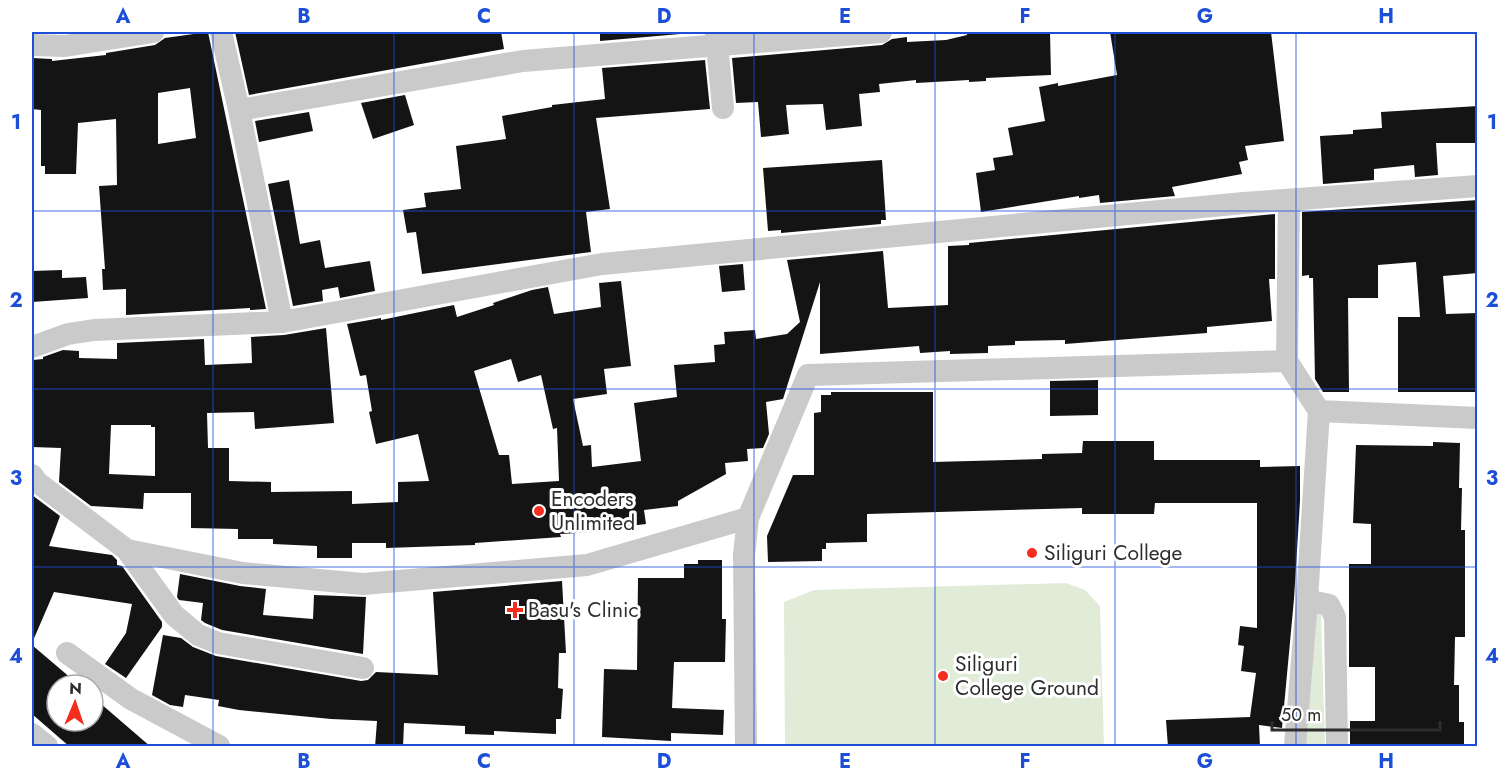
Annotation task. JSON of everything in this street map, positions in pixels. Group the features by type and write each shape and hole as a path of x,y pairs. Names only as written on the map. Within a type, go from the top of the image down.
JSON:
{"street":[{"path":"32,45 65,46 153,32"},
{"path":"221,32 282,322"},
{"path":"239,110 523,61 717,39 881,32"},
{"path":"717,39 723,108"},
{"path":"32,347 68,334 94,330 282,322 602,264 1289,200 1478,186"},
{"path":"1289,200 1287,361 1318,411 1307,600 1295,747"},
{"path":"746,747 744,555 748,518 808,375 1287,361"},
{"path":"1318,411 1478,418"},
{"path":"32,476 127,550 174,615 198,635 218,643 363,668"},
{"path":"127,550 243,573 363,584 587,565 748,518"},
{"path":"1307,600 1329,605 1335,617 1337,747"},
{"path":"67,653 131,699 219,747"},
{"path":"32,734 47,747"}],"green space":[{"name":"Siliguri College Ground","path":"1066,583 1085,590 1100,606 1104,746 785,746 784,602 814,590"},
{"path":"1314,610 1321,610 1325,746 1304,746"}],"building":[{"path":"208,32 266,309 126,315 126,289 103,290 102,269 105,269 99,186 117,185 116,119 78,123 76,174 45,174 45,166 41,166 41,110 32,109 32,58 52,59 52,61 106,55 106,53 155,45 165,38","holes":["190,88 196,138 158,144 158,93"]},
{"path":"235,32 501,32 504,49 249,95"},
{"path":"600,32 703,32 600,41"},
{"path":"967,32 1050,32 1051,75 986,78 986,81 969,82 969,80 916,83 916,80 879,84 880,92 859,94 862,126 826,130 823,104 786,105 789,134 761,137 758,102 736,103 732,58 882,45 892,39 907,37 907,42 946,40 967,35"},
{"path":"1110,32 1271,32 1284,141 1245,146 1248,160 1239,162 1242,174 1172,187 1175,196 1100,203 1099,195 1079,198 1079,196 981,212 976,173 995,170 993,158 1013,155 1008,128 1045,121 1039,87 1058,83 1058,86 1117,75"},
{"path":"705,60 710,109 596,118 610,209 586,212 591,252 422,274 416,232 407,233 403,210 426,207 424,193 461,189 456,146 506,139 502,116 552,107 552,105 605,99 602,68"},
{"path":"405,95 414,125 373,139 361,103"},
{"path":"1478,106 1478,143 1436,143 1438,175 1415,177 1414,165 1374,169 1374,180 1323,184 1320,136 1353,134 1353,130 1382,128 1381,112"},
{"path":"309,112 313,131 259,142 255,121"},
{"path":"882,160 886,220 881,220 881,224 781,233 781,230 768,231 763,168"},
{"path":"289,180 300,244 320,240 325,268 370,261 375,291 340,298 338,287 322,290 323,301 293,306 268,184"},
{"path":"1478,200 1478,273 1443,276 1446,314 1478,313 1478,392 1398,392 1398,317 1420,317 1416,262 1378,265 1378,298 1348,298 1349,392 1323,392 1315,379 1313,278 1309,278 1309,275 1302,276 1302,212"},
{"path":"1275,214 1275,279 1269,279 1272,321 1207,327 1207,333 1065,344 1065,340 1015,341 1015,345 988,346 988,353 950,354 950,351 920,353 919,346 820,354 820,282 783,399 766,402 769,434 763,448 747,449 748,461 725,463 726,474 678,501 678,506 644,510 646,524 596,530 596,532 560,534 561,537 475,543 475,545 386,548 386,543 352,543 352,558 317,558 317,546 273,544 273,539 238,539 238,529 191,528 191,493 144,493 143,509 91,506 59,482 61,448 32,447 33,360 43,359 43,357 63,350 79,351 79,358 117,359 117,343 204,339 205,365 252,363 251,337 284,335 326,328 334,423 255,429 254,412 207,413 208,448 229,448 229,481 271,482 271,492 352,491 352,504 398,502 398,482 429,481 418,434 376,444 369,412 372,411 366,375 360,376 347,324 381,318 381,320 454,305 457,317 532,290 548,287 554,314 601,307 599,283 621,281 631,366 604,369 607,394 573,399 583,446 591,445 592,467 641,461 634,403 677,397 674,365 715,362 714,345 725,344 724,332 755,330 756,339 787,334 800,322 787,260 883,251 888,308 948,305 948,246 969,245 969,243","holes":["511,359 518,382 541,375 553,429 557,428 559,481 512,484 509,455 499,455 474,371","111,425 151,425 155,427 155,476 109,474"]},
{"path":"743,264 745,290 722,292 719,266"},
{"path":"62,270 62,278 86,277 88,298 32,302 32,271"},
{"path":"1098,380 1098,415 1050,416 1050,381"},
{"path":"831,392 933,392 933,462 1042,459 1042,454 1082,453 1083,441 1154,441 1154,460 1260,460 1260,467 1300,466 1294,599 1282,728 1259,725 1260,747 1168,747 1166,720 1250,717 1256,673 1241,671 1244,646 1238,645 1240,626 1257,628 1257,503 1155,503 1154,514 1082,514 1082,508 867,514 867,542 826,543 826,549 822,549 822,561 768,562 767,536 793,475 814,475 814,413 821,412 821,395 831,395"},
{"path":"1433,442 1460,443 1461,530 1465,530 1465,637 1455,637 1454,685 1459,685 1459,722 1464,722 1464,747 1350,747 1350,721 1375,721 1375,667 1349,667 1349,564 1371,564 1371,524 1353,523 1356,445 1433,446"},
{"path":"32,495 60,516 49,546 112,555 117,560 117,565 122,566 162,622 162,627 126,678 105,664 126,633 132,604 54,592 32,643"},
{"path":"698,560 722,560 722,619 726,619 725,662 674,662 672,708 724,710 723,735 671,733 671,741 602,737 604,669 637,670 638,578 684,578 684,564 698,564"},
{"path":"180,574 266,589 263,615 313,619 314,595 366,597 363,654 222,630 205,623 201,620 203,603 179,600 177,597"},
{"path":"562,581 566,653 559,653 558,688 563,689 561,719 556,719 556,734 494,731 494,735 465,734 465,726 404,723 403,747 375,747 377,721 239,710 218,706 219,700 185,695 183,707 170,705 152,695 163,635 181,638 193,647 216,656 361,681 368,680 376,672 438,675 433,592"},
{"path":"32,645 65,673 45,673 45,725 32,714"},
{"path":"105,707 151,747 70,747 54,733 105,733"}],"place":[{"name":"Encoders Unlimited","path":"539,511"},
{"name":"Siliguri College","path":"1032,553"},
{"name":"Basu's Clinic","path":"515,610"},
{"name":"Siliguri College Ground","path":"943,676"}]}
